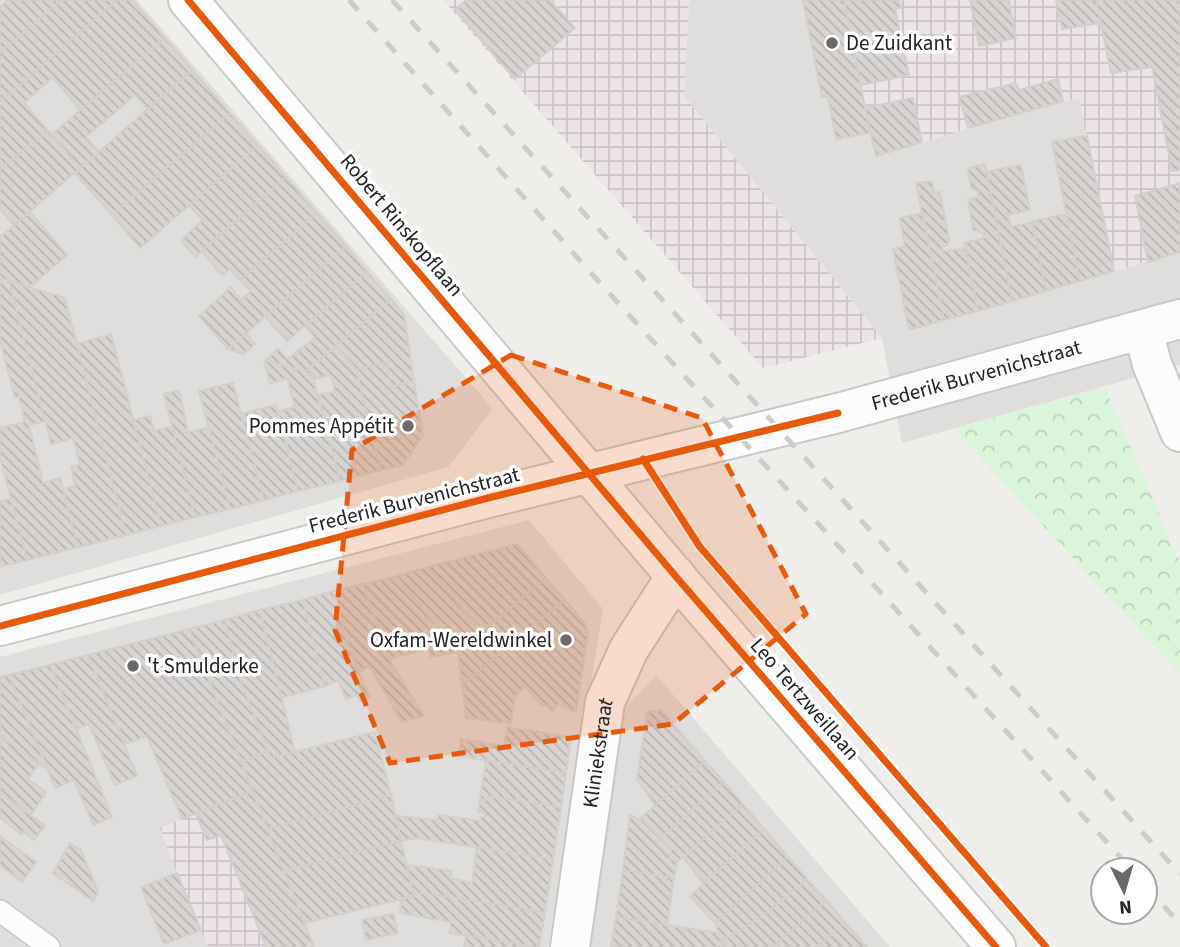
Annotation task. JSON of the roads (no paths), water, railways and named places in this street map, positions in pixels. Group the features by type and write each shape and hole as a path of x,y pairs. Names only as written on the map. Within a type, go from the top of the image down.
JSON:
{"street":[{"name":"Robert Rinskopflaan","path":"188,0 589,474"},
{"name":"Frederik Burvenichstraat","path":"0,626 838,412 1180,319"},
{"path":"1143,330 1153,364 1180,432"},
{"name":"Leo Tertzweillaan","path":"589,474 996,947"},
{"name":"Kliniekstraat","path":"570,947 605,702 629,649 676,576"}],"lane":[{"path":"0,911 49,947"}],"railway":[{"path":"349,0 591,273 1119,856"},
{"path":"392,0 1180,874"},
{"path":"1159,901 1180,924"}],"place":[{"name":"De Zuidkant","path":"832,43"},
{"name":"Pommes Appétit","path":"408,426"},
{"name":"Oxfam-Wereldwinkel","path":"566,640"},
{"name":"'t Smulderke","path":"133,666"}]}
